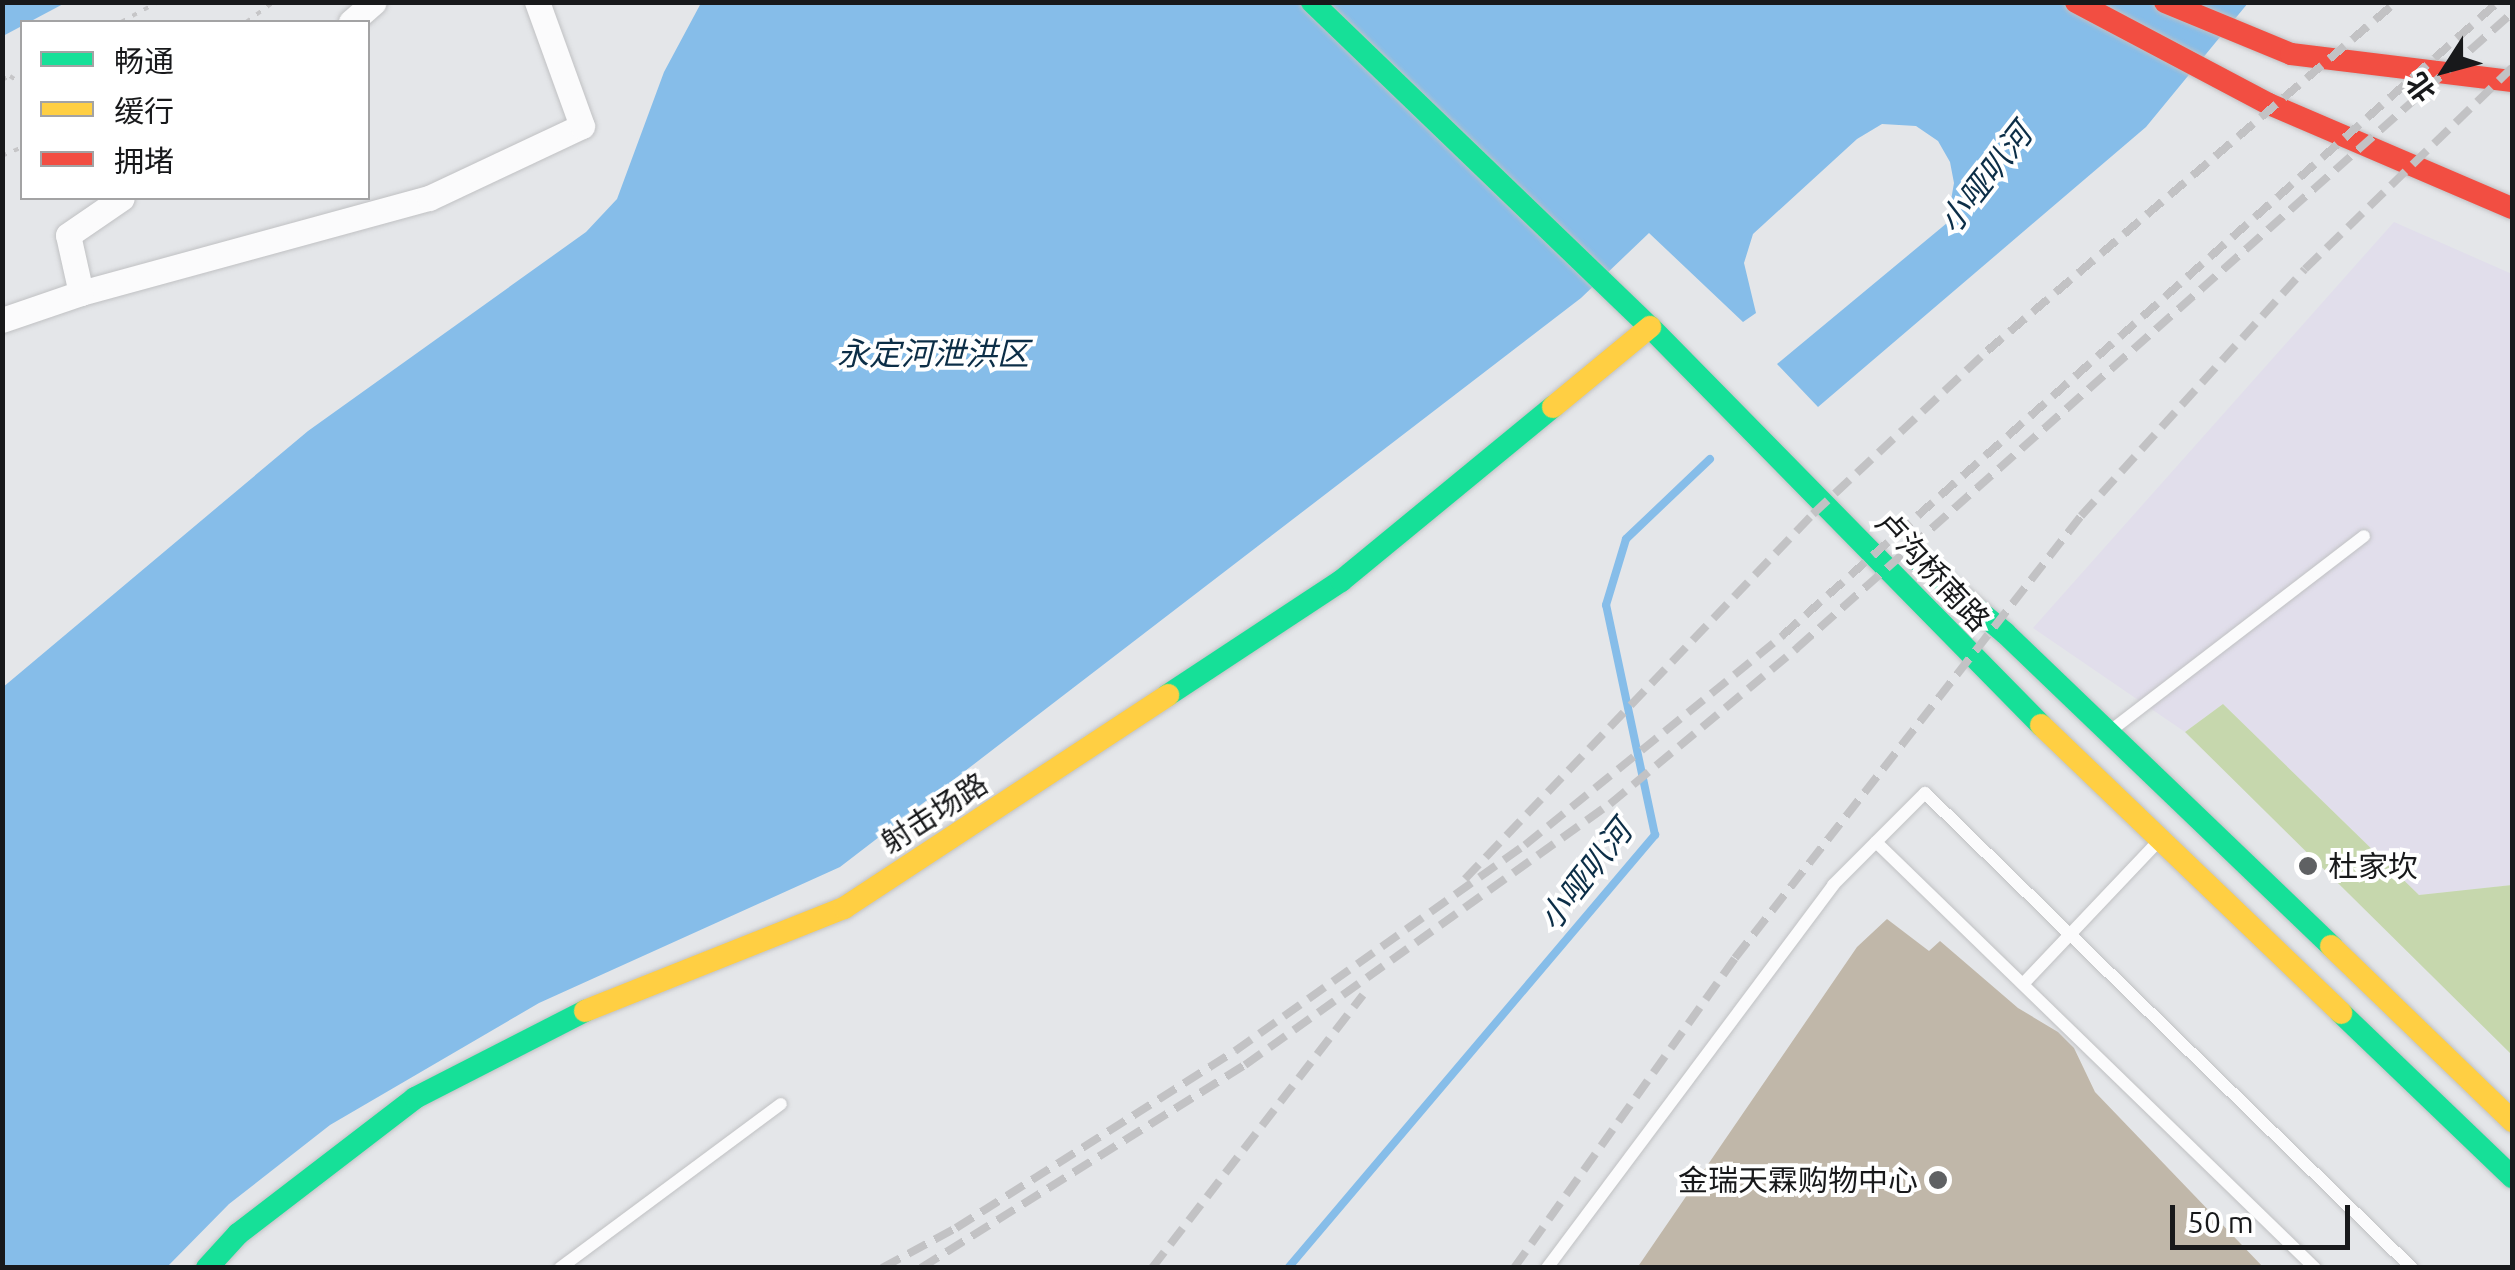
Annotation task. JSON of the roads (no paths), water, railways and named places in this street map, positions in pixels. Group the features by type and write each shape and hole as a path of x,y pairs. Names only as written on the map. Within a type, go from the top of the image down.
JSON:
{"main road":[{"name":"卢沟桥南路","path":"1312,2 1623,292 2108,733 2512,1121"},
{"name":"卢沟桥南路","path":"1334,2 1623,292 1650,327 1911,587 1978,664 2512,1178"},
{"path":"2076,2 2268,104 2451,186 2512,208"},
{"path":"2165,2 2291,54 2512,81"},
{"path":"2451,186 2512,232"},
{"name":"射击场路","path":"207,1268 238,1234 415,1098 539,1029 844,908 1341,580 1650,327"}],"street":[{"path":"353,20 374,2"},
{"path":"2,320 81,293 429,198 582,126 538,2"},
{"path":"81,293 68,236 119,200"}],"lane":[{"path":"2108,733 2364,536"},
{"path":"1547,1268 1834,885 1925,793 2412,1268"},
{"path":"2022,984 2162,838"},
{"path":"1876,842 2315,1268"},
{"path":"560,1268 781,1104"}],"water":[{"path":"3,2 65,2 33,20 20,20 20,27 3,36"},
{"name":"永定河泄洪区","path":"701,3 2248,3 2146,127 1818,407 1777,364 1947,223 1954,183 1950,162 1938,141 1916,126 1882,124 1857,139 1753,234 1744,263 1756,313 1743,322 1649,233 1581,298 840,867 539,1003 330,1125 229,1204 167,1267 3,1267 2,688 308,431 586,232 617,199 664,72"}],"waterway":[{"name":"小哑叭河","path":"1288,1268 1655,835 1606,605 1626,539 1710,459"}],"railway":[{"path":"1465,879 1813,514 1987,351 2396,2"},
{"path":"882,1268 956,1228 1235,1051 1525,845 1783,635 2498,2"},
{"path":"921,1268 1245,1065 1610,804 1797,648 2512,13"},
{"path":"1514,1268 1735,958 2081,516 2305,269 2512,68"},
{"path":"1152,1268 1363,995"}],"place":[{"name":"杜家坎","path":"2308,866"},
{"name":"金瑞天霖购物中心","path":"1938,1180"}]}
